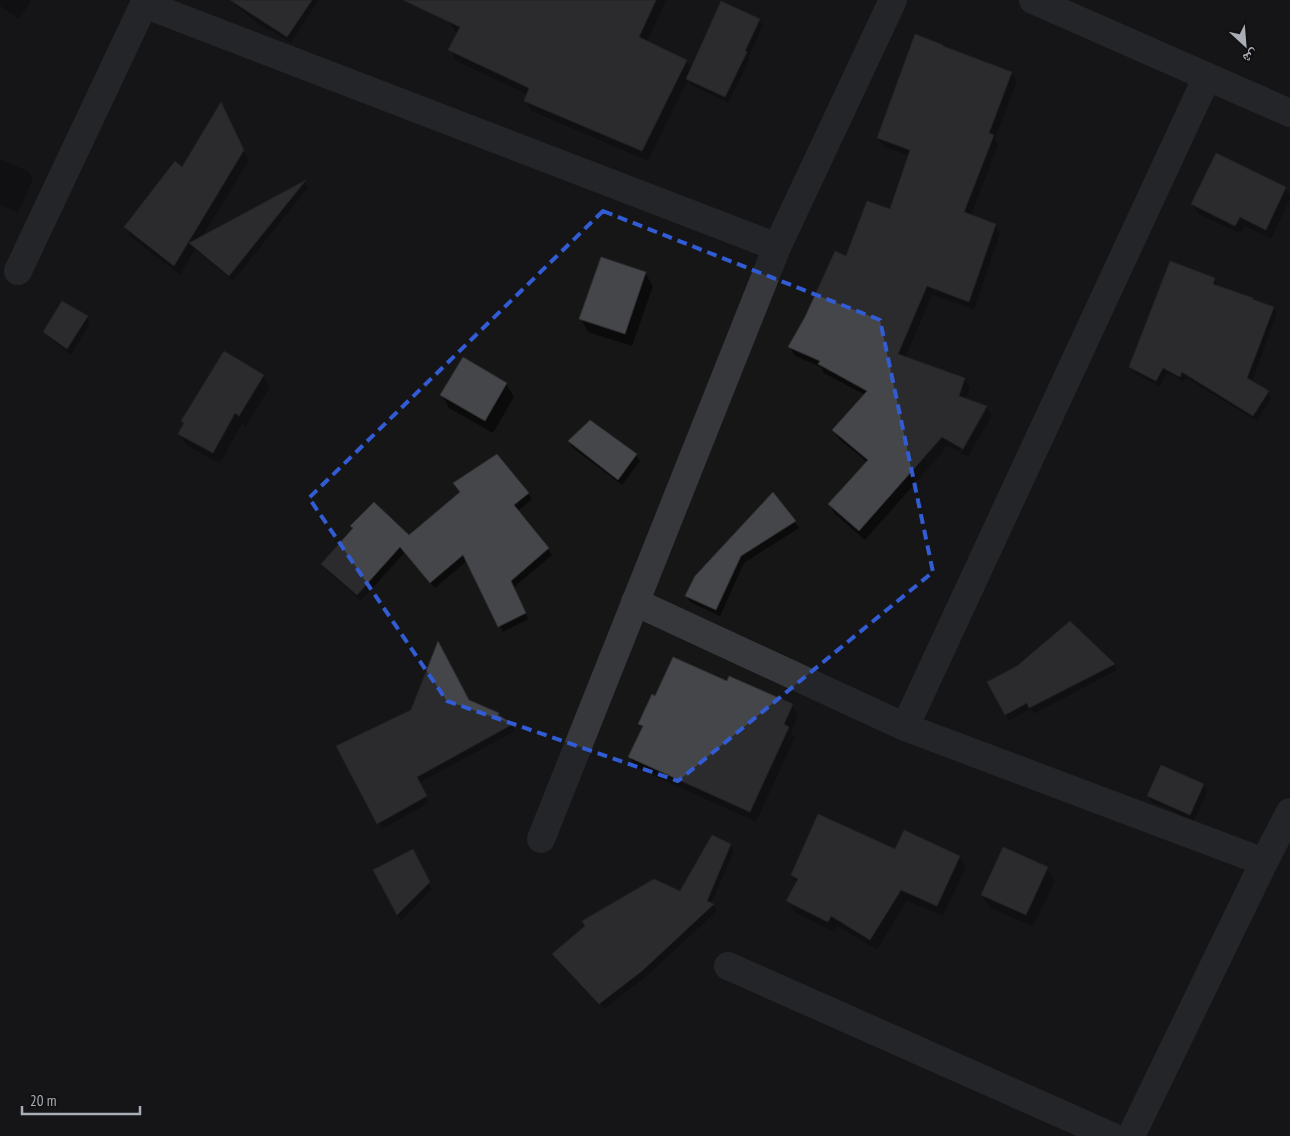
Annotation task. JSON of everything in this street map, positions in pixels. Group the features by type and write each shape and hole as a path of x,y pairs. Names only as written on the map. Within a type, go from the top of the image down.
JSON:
{"street":[{"path":"541,838 777,247 893,0"},
{"path":"1033,0 1290,113"},
{"path":"18,271 145,2 777,247"},
{"path":"905,727 1208,77"},
{"path":"635,602 905,727 1264,862"},
{"path":"1131,1136 1290,812"},
{"path":"728,966 1111,1136"}],"highlighted area":[{"path":"603,211 880,320 933,572 678,781 447,701 309,498"}],"building":[{"path":"230,0 312,0 287,37"},
{"path":"403,0 656,0 639,37 687,60 642,151 524,101 529,88 448,50 460,27"},
{"path":"721,1 760,19 745,51 747,52 725,97 686,79"},
{"path":"915,34 1012,72 989,133 994,135 964,212 996,224 969,302 927,286 898,354 965,378 959,396 987,406 963,449 942,437 859,531 828,504 868,460 832,430 867,391 818,364 820,361 788,347 805,317 835,251 846,256 867,201 890,209 910,150 877,138"},
{"path":"221,102 244,150 174,266 124,227 175,161 182,167"},
{"path":"1216,153 1286,187 1266,230 1240,217 1235,226 1191,204"},
{"path":"306,180 229,276 189,243"},
{"path":"601,257 646,272 625,334 579,319"},
{"path":"1170,261 1215,278 1213,284 1274,307 1247,378 1269,391 1253,416 1182,372 1180,377 1163,368 1156,381 1129,367"},
{"path":"62,301 88,316 67,349 43,332"},
{"path":"224,351 264,375 239,416 235,413 213,453 178,434 184,423 181,421"},
{"path":"463,357 507,383 485,421 440,395"},
{"path":"590,420 637,454 618,480 568,441"},
{"path":"497,454 529,493 514,505 549,548 511,581 526,613 498,627 463,555 430,583 400,547 357,595 321,564 353,528 350,526 374,502 409,535 460,492 453,483"},
{"path":"773,492 796,521 741,556 716,610 685,596 695,576"},
{"path":"1070,621 1115,664 1029,708 1027,703 1005,715 987,682 1017,666"},
{"path":"438,641 469,700 499,713 498,715 513,724 417,777 427,796 377,824 336,746 411,710"},
{"path":"673,657 727,681 729,676 793,704 784,724 789,727 750,812 628,757 643,726 638,724 652,694 655,696"},
{"path":"1161,765 1204,784 1190,815 1147,796"},
{"path":"818,814 895,849 904,830 960,856 937,906 901,890 870,940 831,916 828,922 786,901 798,879 791,875"},
{"path":"712,835 731,844 707,901 714,904 642,971 599,1004 552,954 585,926 582,921 654,879 680,891"},
{"path":"1003,847 1048,867 1026,915 981,895"},
{"path":"413,849 430,882 397,915 373,870"}]}
